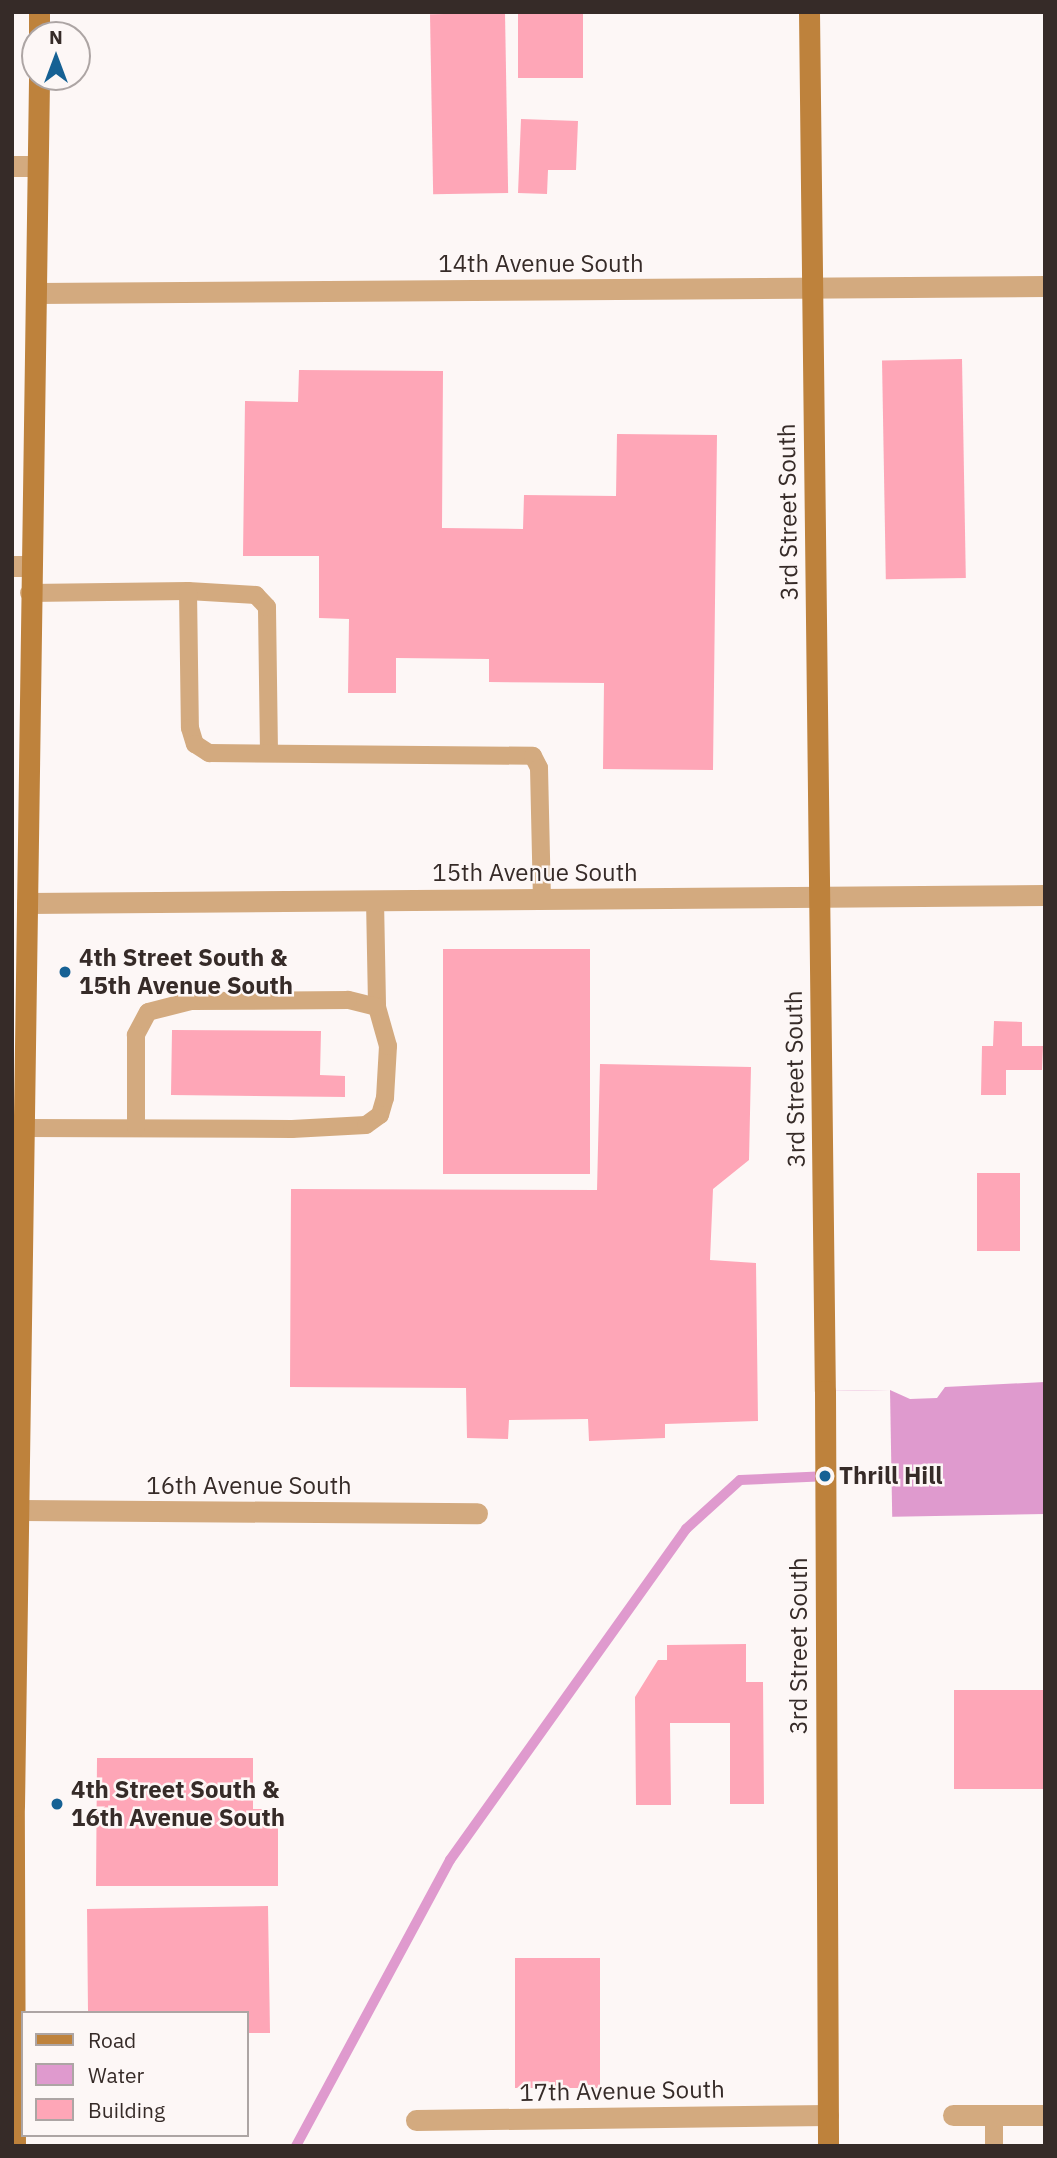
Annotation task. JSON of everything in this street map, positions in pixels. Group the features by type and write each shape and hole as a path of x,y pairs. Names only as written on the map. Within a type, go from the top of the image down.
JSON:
{"street":[{"name":"3rd Street South","path":"810,12 825,1391 828,2146"},
{"path":"14,2133 13,1805 21,1510 17,1395 24,1128 19,957 27,902 20,839 29,593 21,566 37,293 38,91"},
{"path":"12,166 37,166"},
{"name":"14th Avenue South","path":"37,293 1045,286"},
{"name":"15th Avenue South","path":"27,902 1045,895"},
{"name":"16th Avenue South","path":"21,1510 477,1513"},
{"path":"953,2115 1045,2115"},
{"name":"17th Avenue South","path":"416,2120 828,2116"}],"lane":[{"path":"188,591 190,728 195,744 209,753 533,756 539,768 542,898"},
{"path":"29,593 188,591 256,596 267,607 269,752"},
{"path":"24,1128 366,1125 380,1115 385,1098 388,1046 377,1007 375,900"},
{"path":"136,1128 136,1035 148,1012 191,1001 348,1000 377,1007"},
{"path":"994,2115 994,2146"}],"water":[{"path":"1045,1382 1045,1514 825,1518 825,1391 890,1390 910,1399 937,1398 945,1387"}],"pier":[{"path":"890,1390 892,1520 824,1521 822,1391"}],"building":[{"path":"518,12 583,12 583,78 518,78"},
{"path":"505,13 508,193 433,194 430,14"},
{"path":"521,119 578,121 576,170 548,170 547,194 518,193"},
{"path":"962,359 966,578 886,579 882,360"},
{"path":"299,370 443,371 442,528 523,529 524,495 616,496 617,434 717,435 713,770 603,769 604,683 489,682 489,659 396,658 396,693 348,693 349,619 319,618 319,556 243,556 245,401 298,402"},
{"path":"443,949 590,949 590,1174 443,1174"},
{"path":"994,1021 1022,1022 1022,1046 1043,1046 1042,1070 1006,1070 1006,1095 981,1095 982,1046 993,1046"},
{"path":"172,1030 321,1031 320,1075 345,1076 345,1097 171,1095"},
{"path":"600,1064 751,1067 749,1160 713,1189 710,1260 756,1263 758,1421 665,1424 665,1438 589,1441 588,1419 509,1420 508,1439 467,1438 466,1388 290,1387 291,1189 597,1190"},
{"path":"977,1173 1020,1173 1020,1251 977,1251"},
{"path":"746,1644 746,1682 763,1682 764,1804 730,1804 730,1723 670,1723 671,1805 636,1805 635,1697 658,1660 667,1660 667,1645"},
{"path":"954,1690 1045,1690 1045,1789 954,1789"},
{"path":"97,1758 253,1758 253,1809 278,1809 278,1886 96,1886"},
{"path":"268,1906 270,2033 248,2033 248,2011 88,2011 87,1909"},
{"path":"515,1958 600,1958 600,2088 515,2088"}],"waterway":[{"path":"296,2146 450,1860 686,1529 740,1480 829,1476"}],"place":[{"name":"4th Street South & 15th Avenue South","path":"65,972"},
{"name":"Thrill Hill","path":"825,1476"},
{"name":"4th Street South & 16th Avenue South","path":"57,1804"}]}
